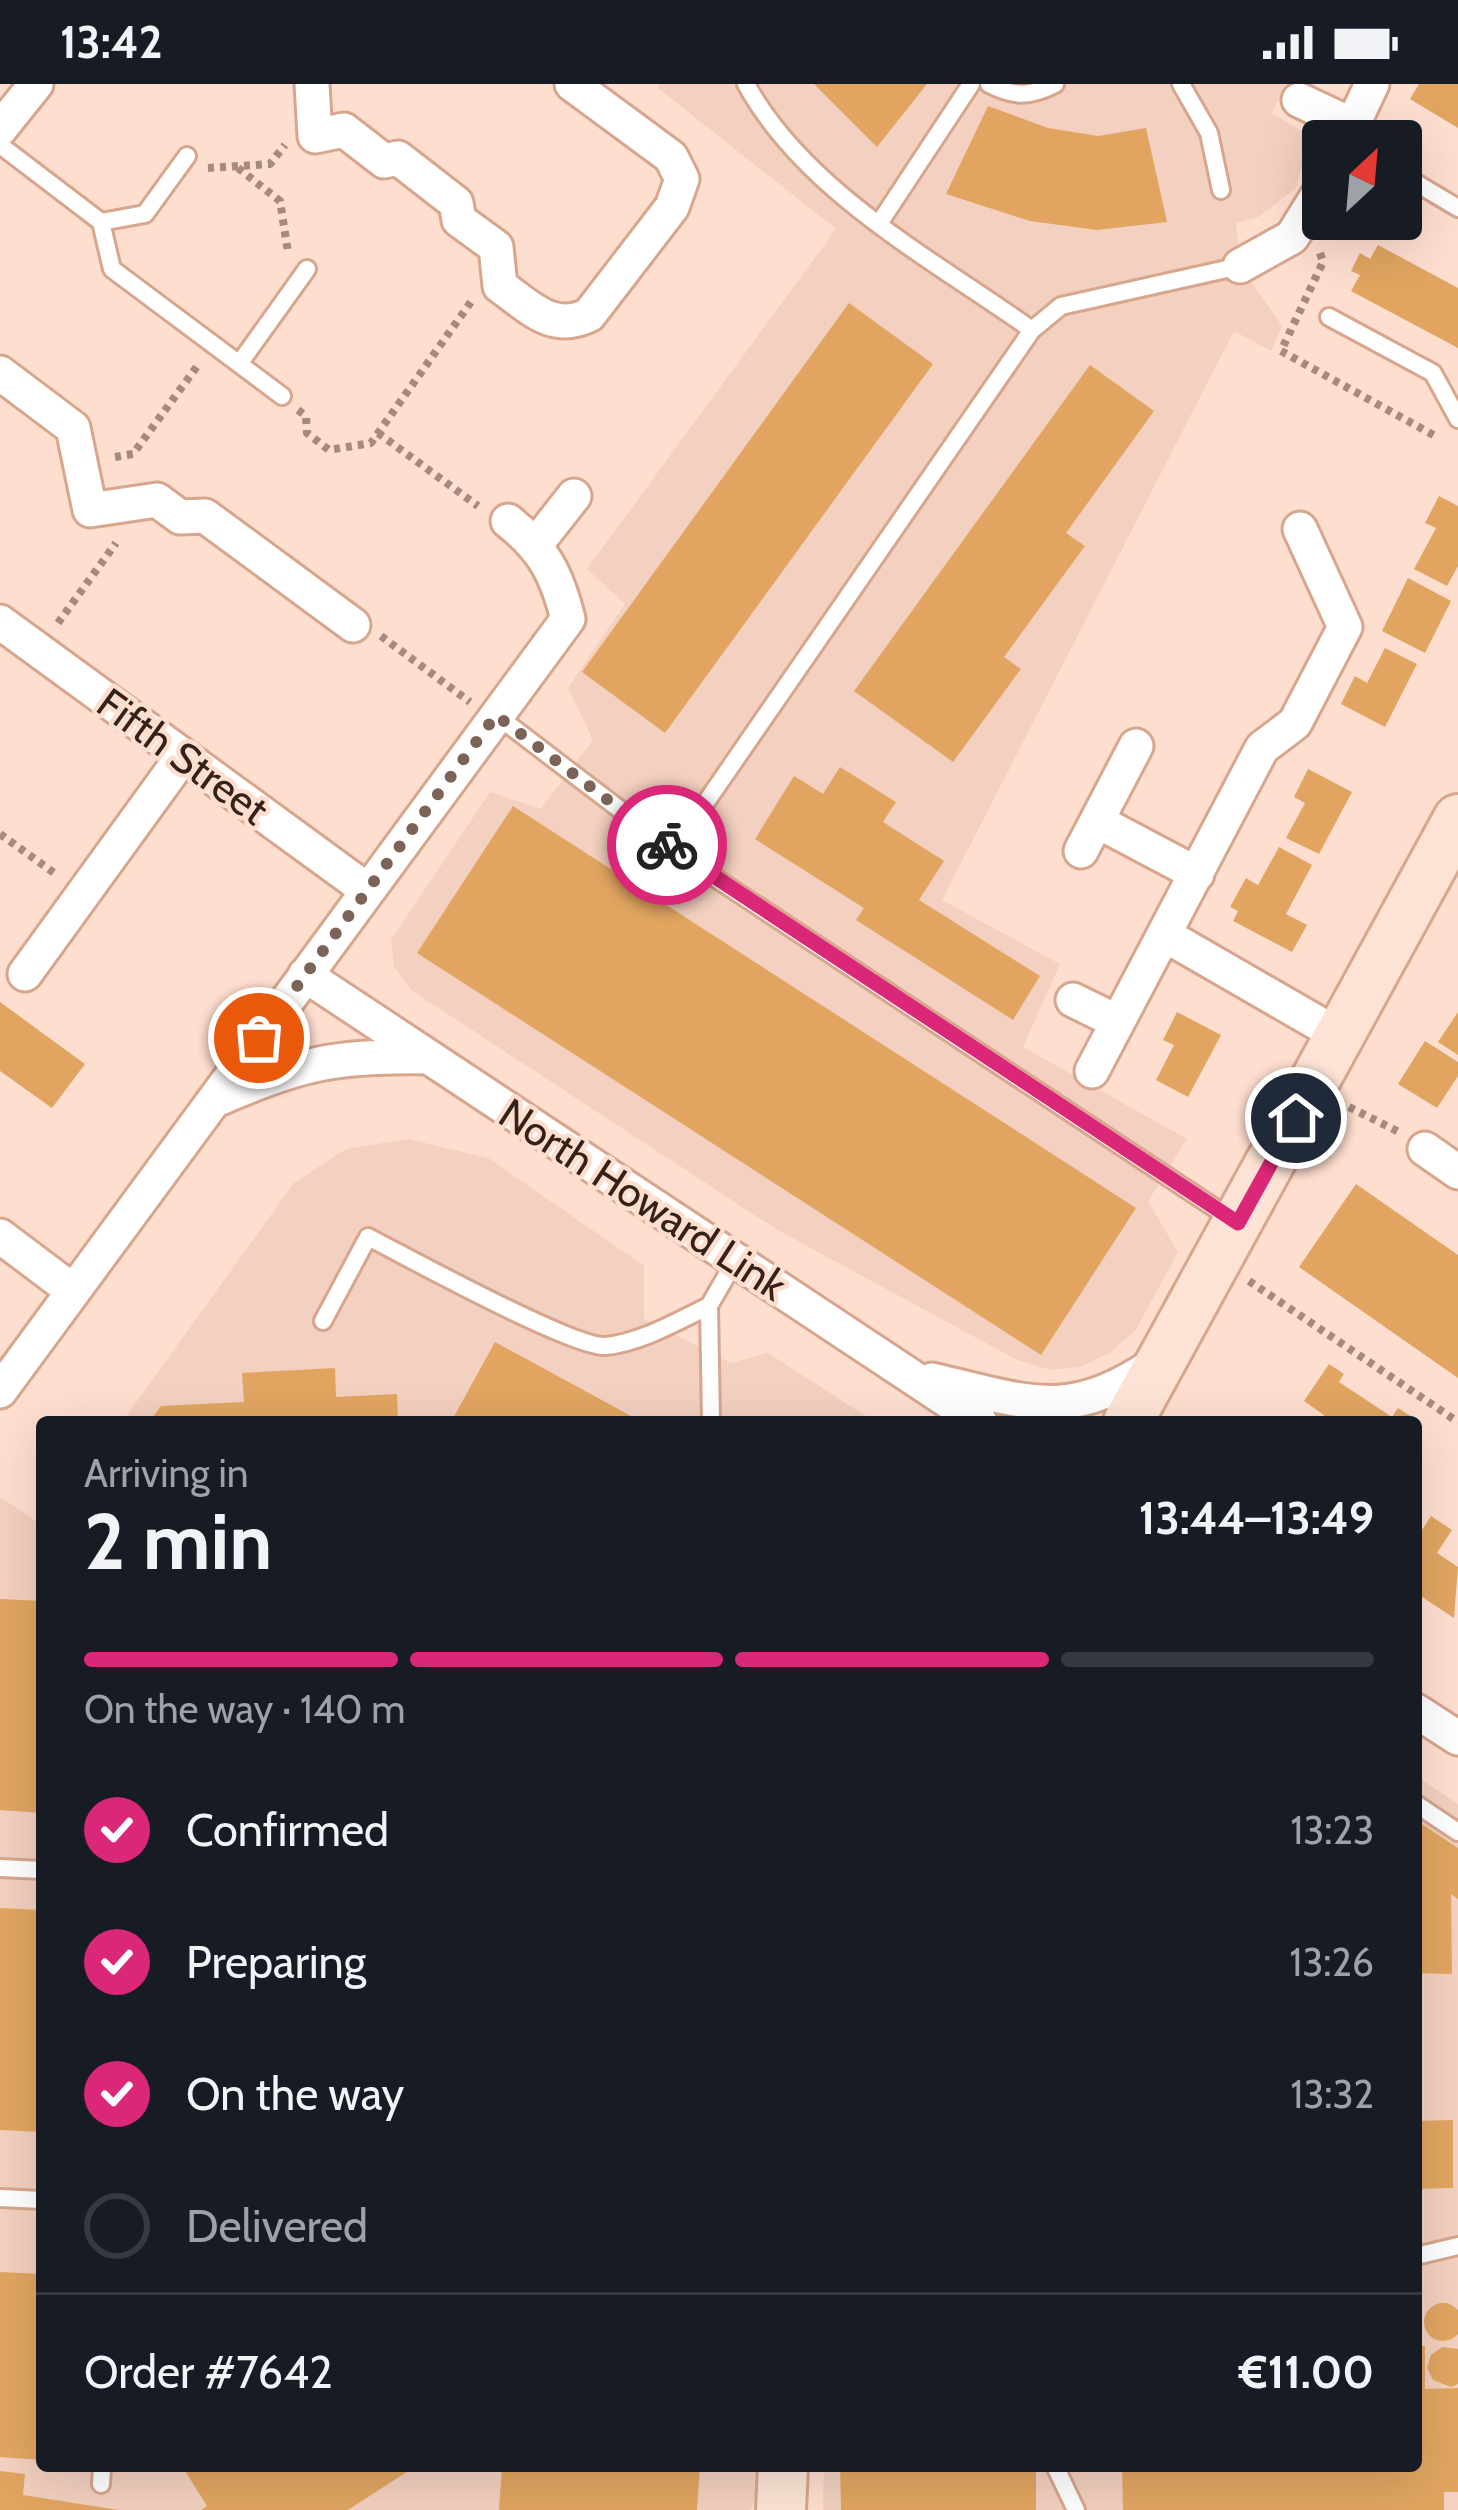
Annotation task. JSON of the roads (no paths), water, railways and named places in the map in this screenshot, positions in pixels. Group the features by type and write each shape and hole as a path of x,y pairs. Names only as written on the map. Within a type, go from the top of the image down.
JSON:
{"main road":[{"path":"1131,1416 1458,819"},
{"path":"781,2510 783,2472"}],"street":[{"path":"0,129 36,84"},
{"path":"313,95 315,136 344,130 384,161 398,158 456,203 459,220 496,247 500,286 550,321 569,324 589,315 672,208 682,179 670,158 572,84"},
{"path":"1355,120 1372,84"},
{"path":"1299,100 1329,120"},
{"path":"1240,266 1292,237 1302,221"},
{"path":"0,373 73,428 90,510 157,500 180,517 205,516 353,625"},
{"path":"537,543 574,496"},
{"path":"0,1390 568,619 557,575 537,543 508,521"},
{"path":"1092,1071 1262,748 1295,723 1345,627 1300,529"},
{"name":"Fifth Street","path":"0,622 367,890"},
{"path":"1136,746 1089,836 1197,874"},
{"path":"25,974 183,756"},
{"path":"1165,935 1340,1036"},
{"name":"North Howard Link","path":"305,975 972,1416"},
{"path":"1073,1000 1118,1022"},
{"path":"213,1102 301,1064 362,1056 430,1058"},
{"path":"1425,1149 1458,1172"},
{"path":"0,1236 73,1291"},
{"path":"918,1377 1051,1405 1088,1402 1115,1391 1163,1359"},
{"path":"1422,1715 1458,1738"}],"lane":[{"path":"746,84 782,136 880,222 1032,330"},
{"path":"880,222 971,84"},
{"path":"989,84 1009,95 1034,95 1055,84"},
{"path":"1181,84 1209,133 1222,190"},
{"path":"0,145 101,223 112,269 282,396"},
{"path":"101,223 145,214 188,156"},
{"path":"1422,187 1458,208"},
{"path":"673,850 1032,330 1061,307 1240,266"},
{"path":"239,364 307,268"},
{"path":"1329,317 1433,373 1458,419"},
{"path":"496,715 673,850 1228,1242"},
{"path":"322,1321 368,1237 534,1320 602,1346 663,1328 709,1306"},
{"path":"711,1416 709,1306 735,1261"},
{"path":"1422,1808 1458,1832"},
{"path":"0,1868 36,1870"},
{"path":"0,2198 36,2200"},
{"path":"1422,2255 1458,2246"},
{"path":"1058,2472 1076,2510"}]}
